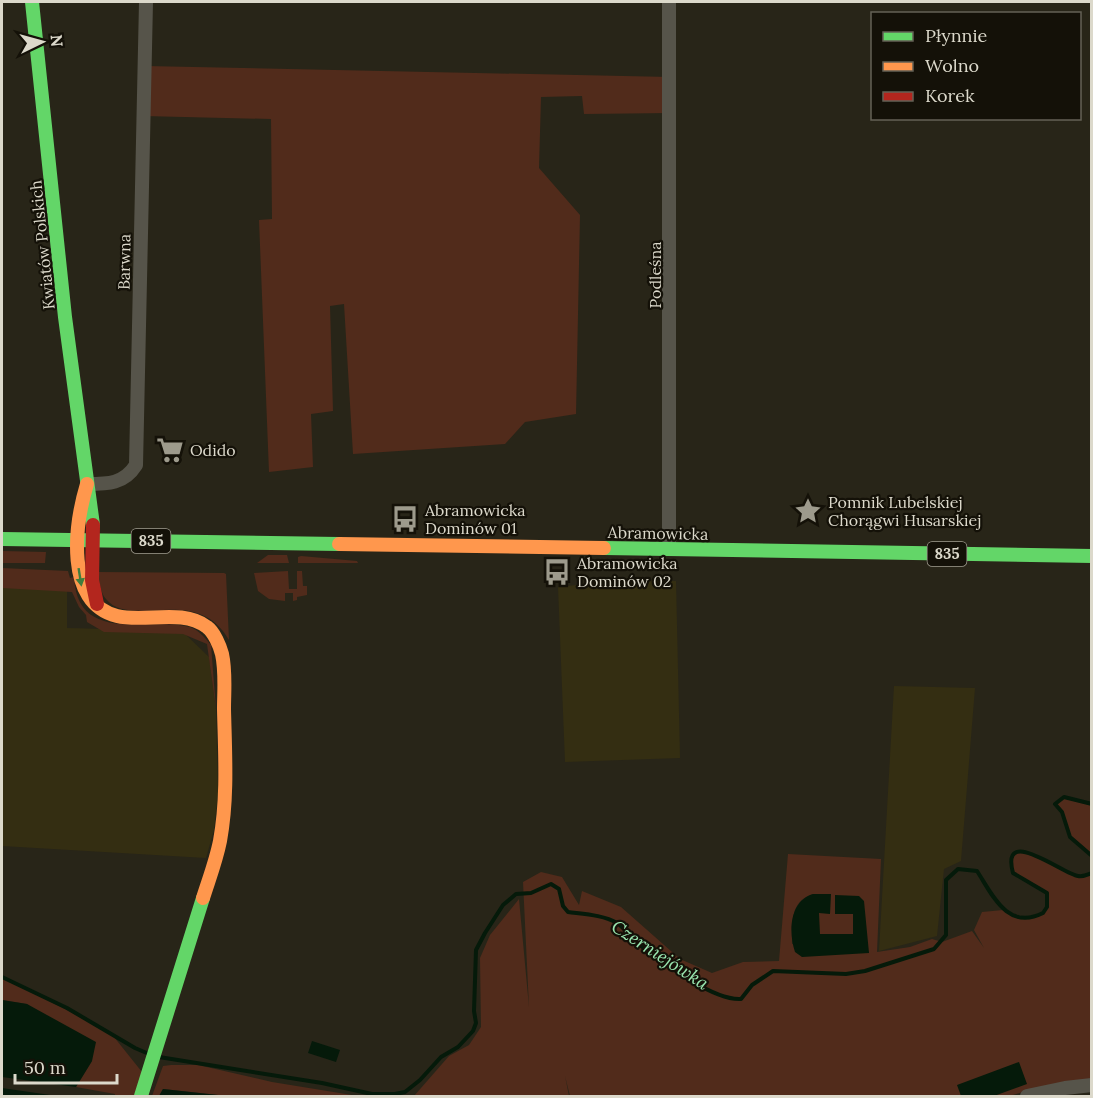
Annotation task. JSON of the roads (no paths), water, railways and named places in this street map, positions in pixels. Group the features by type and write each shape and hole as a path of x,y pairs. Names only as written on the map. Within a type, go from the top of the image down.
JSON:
{"street":[{"name":"Kwiatów Polskich","path":"32,2 87,484 92,507 93,586 98,607"},
{"name":"Barwna","path":"87,484 118,482 129,476 136,465 146,2"},
{"name":"Podleśna","path":"669,2 669,549"},
{"name":"Kwiatów Polskich","path":"87,484 79,508 80,584 86,598 98,607"},
{"name":"835","path":"2,539 93,541"},
{"name":"Abramowicka","path":"93,541 1092,556"},
{"path":"98,607 107,613 122,617 181,618 198,621 214,634 221,652 226,794 219,842 141,1096"},
{"path":"1028,1096 1092,1085"}],"waterway":[{"name":"Czerniejówka","path":"1092,804 1064,797 1055,804 1062,812 1070,837 1092,856"},
{"name":"Czerniejówka","path":"159,1057 322,1083 372,1094 405,1092 420,1080 441,1057 458,1047 473,1031 476,1023 474,1011 476,950 503,905 516,894 531,893 551,884 559,889 563,906 568,912 612,920 623,927 637,943 701,987 729,998 741,999 752,985 773,971 846,974 865,971 934,949 946,935 946,880 958,869 977,871 1002,907 1010,914 1020,917 1043,913 1047,907 1047,893 1013,873 1011,859 1016,853 1024,852 1035,855 1078,876 1092,873"},
{"name":"Czerniejówka","path":"2,977 67,1008 149,1054"}],"place":[{"name":"Odido","path":"170,450"},
{"name":"Pomnik Lubelskiej Chorągwi Husarskiej","path":"808,511"},
{"name":"Abramowicka Dominów 01","path":"405,519"},
{"name":"Abramowicka Dominów 02","path":"557,572"}]}
